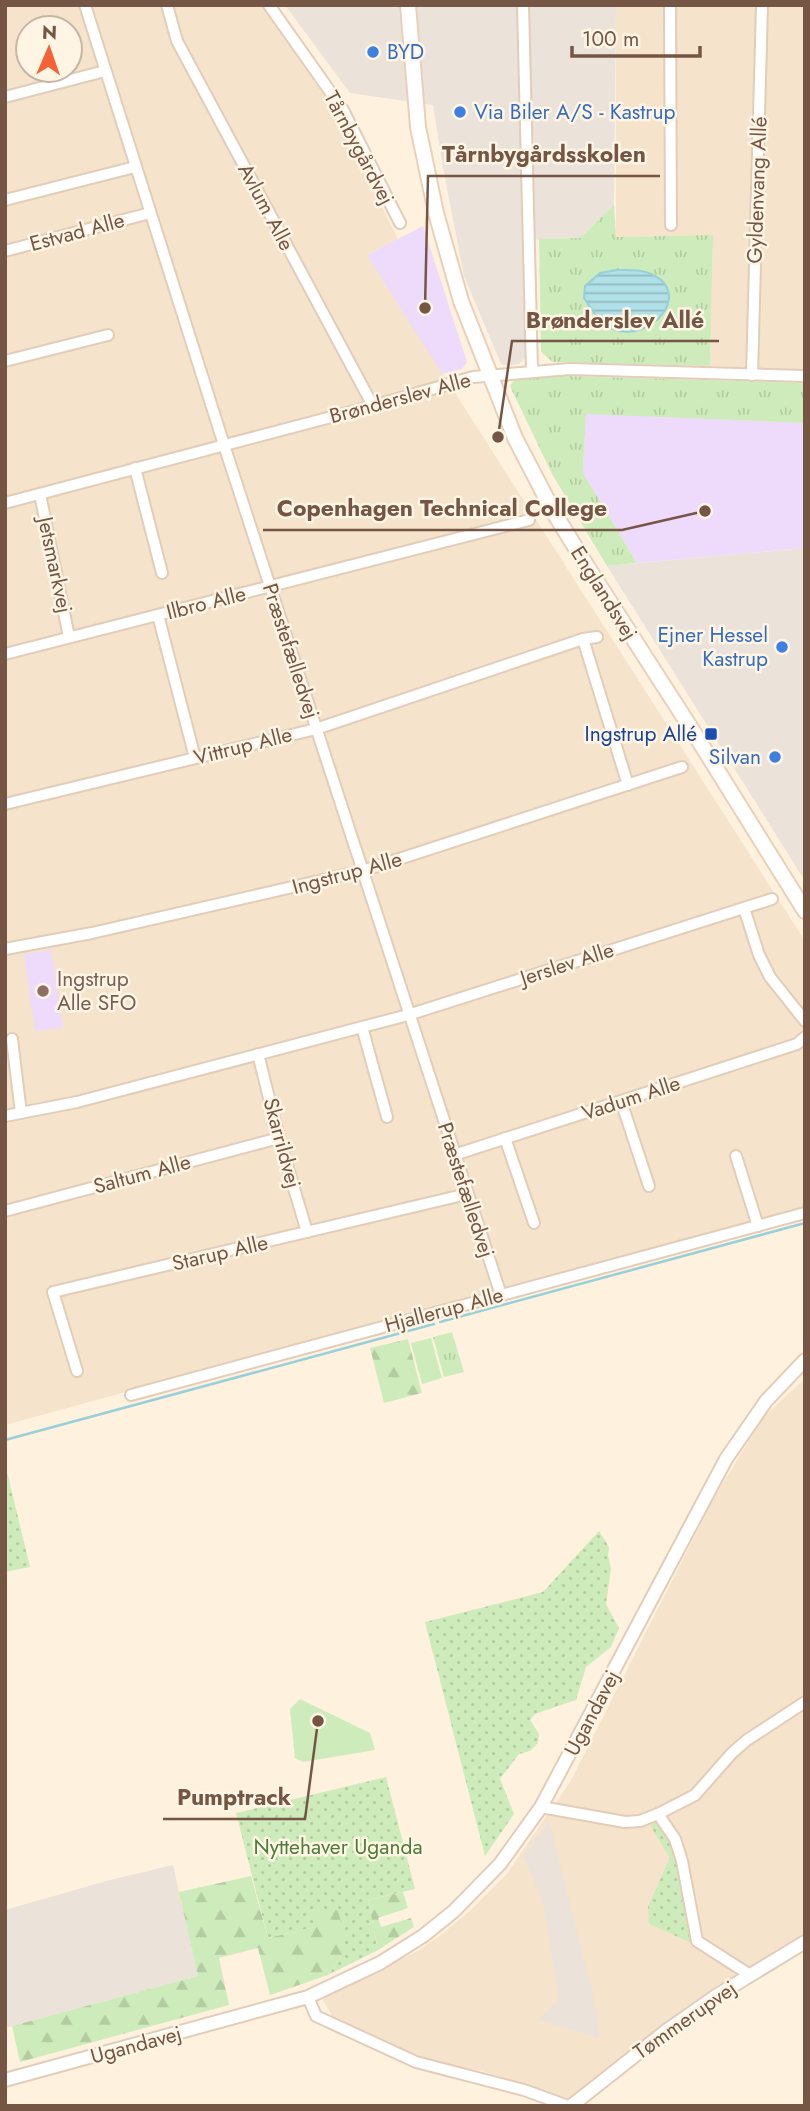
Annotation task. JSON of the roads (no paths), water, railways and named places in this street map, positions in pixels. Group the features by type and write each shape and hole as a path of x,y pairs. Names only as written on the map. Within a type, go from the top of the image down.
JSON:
{"main road":[{"name":"Englandsvej","path":"408,5 418,127 436,213 461,301 515,438 553,511 805,911"}],"street":[{"name":"Præstefælledvej","path":"85,5 224,444 500,1295"},
{"name":"Avlum Alle","path":"167,5 177,41 373,406"},
{"name":"Tårnbygårdvej","path":"269,5 343,110 400,223"},
{"path":"523,5 532,371"},
{"path":"670,5 671,225"},
{"name":"Gyldenvang Allé","path":"752,375 762,5"},
{"path":"5,97 106,71"},
{"path":"5,200 135,167"},
{"name":"Estvad Alle","path":"5,251 150,213"},
{"path":"5,361 108,335"},
{"name":"Brønderslev Alle","path":"5,503 373,406 472,377 570,369 805,376"},
{"path":"135,468 162,573"},
{"name":"Jetsmarkvej","path":"40,494 69,637"},
{"name":"Ilbro Alle","path":"5,654 529,520"},
{"path":"158,615 195,758"},
{"name":"Vittrup Alle","path":"5,804 316,729 583,639 597,637"},
{"path":"583,639 628,785"},
{"name":"Ingstrup Alle","path":"5,949 105,930 362,871 682,767"},
{"name":"Jerslev Alle","path":"5,1116 78,1102 408,1015 772,899"},
{"path":"744,908 769,977 805,1021"},
{"path":"362,1027 387,1117"},
{"name":"Vadum Alle","path":"454,1155 797,1044 805,1037"},
{"path":"12,1039 21,1113"},
{"name":"Skarrildvej","path":"258,1054 307,1232"},
{"path":"621,1101 649,1186"},
{"name":"Saltum Alle","path":"5,1211 279,1138"},
{"path":"505,1138 534,1223"},
{"path":"736,1156 758,1226"},
{"name":"Starup Alle","path":"77,1371 53,1292 467,1194"},
{"name":"Hjallerup Alle","path":"131,1395 805,1213"},
{"name":"Ugandavej","path":"5,2080 308,1997 380,1963 423,1936 454,1911 500,1864 541,1807 726,1459 766,1401 805,1360"},
{"path":"541,1807 625,1822 640,1821 658,1814 695,1795 747,1740 805,1702"},
{"path":"658,1814 675,1839 682,1861 697,1941 750,1976"},
{"name":"Tømmerupvej","path":"570,2106 666,2031 805,1942"},
{"path":"308,1997 316,2015 416,2062 524,2090 570,2106"}],"water":[{"path":"616,270 644,272 664,283 669,294 668,304 662,315 652,324 627,332 613,329 600,320 584,298 585,286 600,273"}],"waterway":[{"path":"440,1322 805,1223"},
{"path":"5,1440 434,1324"}],"place":[{"name":"BYD","path":"373,52"},
{"name":"Via Biler A/S - Kastrup","path":"460,112"},
{"name":"Tårnbygårdsskolen","path":"425,308"},
{"name":"Brønderslev Allé","path":"498,437"},
{"name":"Copenhagen Technical College","path":"705,511"},
{"name":"Ejner Hessel Kastrup","path":"782,647"},
{"name":"Ingstrup Allé","path":"711,734"},
{"name":"Silvan","path":"775,757"},
{"name":"Ingstrup Alle SFO","path":"43,991"},
{"name":"Pumptrack","path":"318,1721"}],"park label":[{"name":"Nyttehaver Uganda","path":"338,1847"}]}
